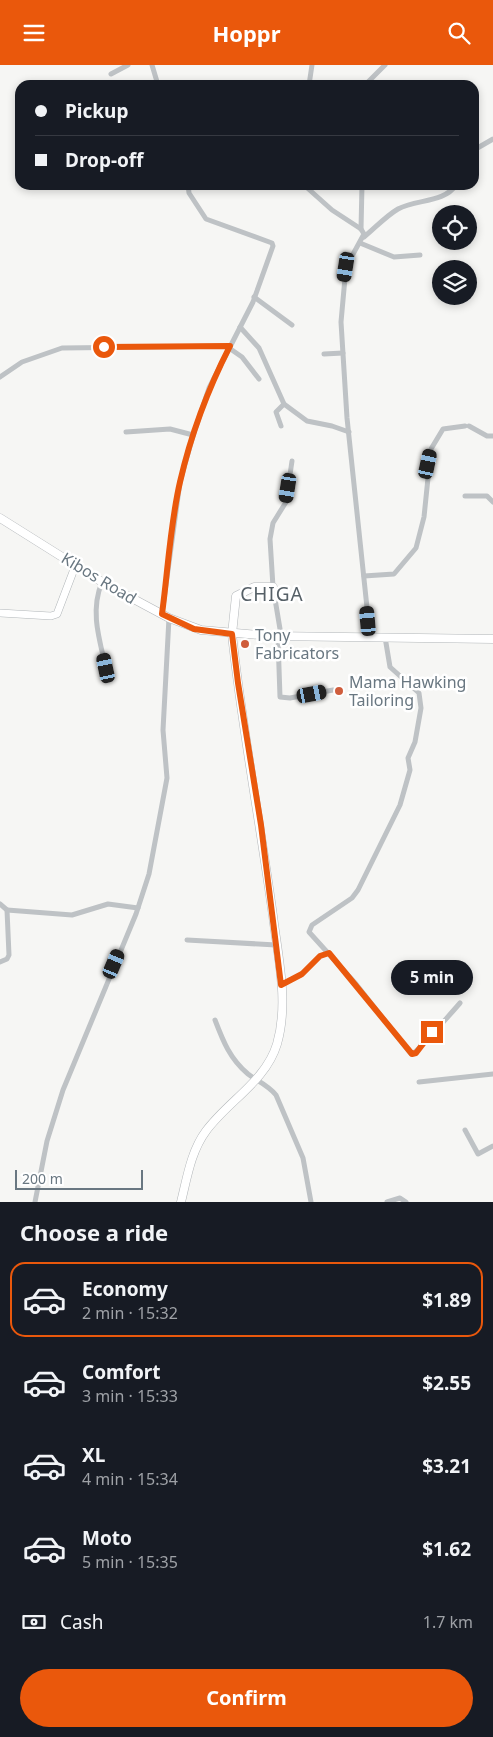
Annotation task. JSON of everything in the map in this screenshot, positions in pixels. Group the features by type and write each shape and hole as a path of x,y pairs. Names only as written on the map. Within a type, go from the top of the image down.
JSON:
{"main road":[{"name":"Kibos Road","path":"0,518 102,582 165,616 201,631 281,636 493,639"},
{"path":"181,1202 200,1139 223,1111 265,1069 277,1044 282,1009 281,985 232,634 236,596 254,587 273,587"}],"street":[{"path":"112,74 128,65"},
{"path":"152,65 156,80"},
{"path":"310,80 312,65"},
{"path":"374,80 385,65"},
{"path":"479,147 493,139"},
{"path":"35,1202 47,1141 63,1089 138,908 149,874 166,783 163,730 165,616 180,483 193,435 209,388 254,297 273,244 206,219 189,190"},
{"path":"310,190 332,210 361,229"},
{"path":"362,190 361,229 364,237"},
{"path":"370,636 349,432 341,323 342,289 349,259 364,237 399,209 429,200 453,190"},
{"path":"360,243 394,257 420,255"},
{"path":"254,297 292,325"},
{"path":"240,327 259,348 284,404 307,421 349,432"},
{"path":"0,377 22,362 62,348 229,347 242,357 259,379"},
{"path":"324,354 343,353"},
{"path":"281,426 276,412 284,404"},
{"path":"364,576 394,574 416,548 424,517 431,449 443,429 467,426 487,436 493,436"},
{"path":"126,432 170,429 193,435"},
{"path":"292,461 286,501 271,528 273,587 281,636 278,639 280,697 290,698 333,690"},
{"path":"465,496 487,496 493,502"},
{"path":"0,613 51,616 57,614 76,564"},
{"path":"102,582 96,597 95,611 106,668"},
{"path":"385,637 390,667 420,697 418,731 408,758 410,770 400,805 358,890 352,898 309,929 309,933 329,953 412,1054 416,1053 432,1032 460,1003"},
{"path":"0,904 7,910 72,915 108,904 138,908"},
{"path":"0,962 7,959 9,955 7,910"},
{"path":"187,940 276,945"},
{"path":"281,985 302,974 320,956 329,953"},
{"path":"215,1020 227,1051 250,1075 270,1088 278,1099 303,1158 311,1202"},
{"path":"420,1082 493,1074"},
{"path":"465,1130 478,1154 493,1146"},
{"path":"387,1202 400,1198 406,1202"}],"place":[{"name":"Tony Fabricators","path":"245,644"},
{"name":"Mama Hawking Tailoring","path":"339,691"}],"district":[{"name":"CHIGA","path":"272,594"}],"route":[{"path":"104,347 230,346 209,388 180,483 162,614 194,629 232,634 261,825 281,985 302,974 320,956 329,953 409,1052 415,1054 432,1032"}]}
